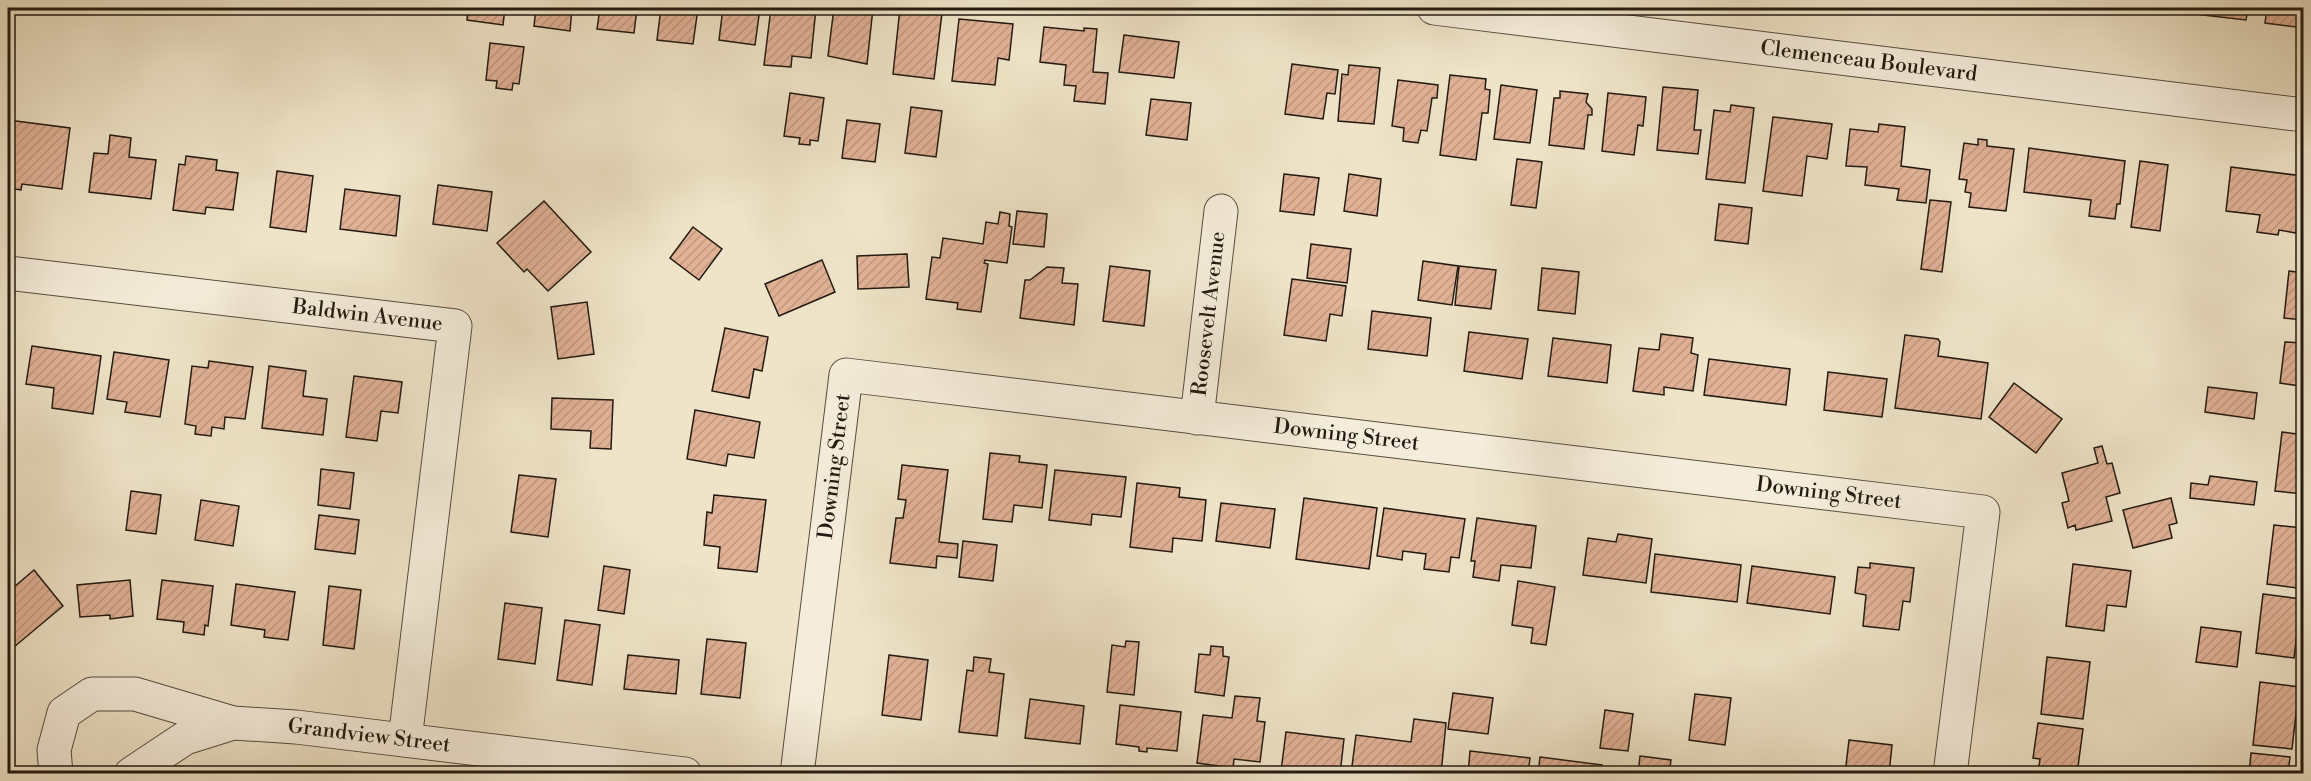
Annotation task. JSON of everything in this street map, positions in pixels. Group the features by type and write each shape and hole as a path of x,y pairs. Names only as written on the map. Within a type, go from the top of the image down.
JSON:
{"street":[{"name":"Clemenceau Boulevard","path":"1434,8 2304,115"},
{"name":"Roosevelt Avenue","path":"1197,417 1221,211"},
{"name":"Baldwin Avenue","path":"8,273 455,326 405,740"},
{"name":"Downing Street","path":"797,774 846,375 1983,512 1950,774"},
{"name":"Grandview Street","path":"56,774 54,750 64,713 92,694 135,694 233,723 296,727 640,771 685,774"},
{"name":"Grandview Street","path":"131,774 185,738 233,723"}],"building":[{"path":"468,8 505,8 503,25 467,20"},
{"path":"536,8 572,8 570,31 534,26"},
{"path":"600,8 637,8 634,33 597,29"},
{"path":"661,8 698,8 693,44 657,40"},
{"path":"723,8 760,8 755,45 719,40"},
{"path":"771,8 816,8 811,58 792,56 791,67 764,65"},
{"path":"834,8 873,8 867,64 828,56"},
{"path":"900,8 942,13 934,79 893,74"},
{"path":"2195,8 2248,8 2246,20 2195,14"},
{"path":"2267,8 2304,8 2304,28 2265,23"},
{"path":"959,19 1013,24 1009,60 998,58 995,85 952,81"},
{"path":"1044,27 1084,31 1084,28 1097,29 1093,72 1108,73 1105,104 1074,101 1076,86 1064,85 1066,65 1040,62"},
{"path":"1124,35 1179,42 1174,78 1119,72"},
{"path":"490,43 524,47 519,84 513,83 512,90 496,88 497,81 486,80"},
{"path":"1292,64 1338,70 1335,94 1327,93 1323,119 1285,114"},
{"path":"1349,65 1380,68 1374,124 1338,121 1342,74 1348,75"},
{"path":"1450,75 1486,79 1485,89 1490,90 1488,113 1482,113 1476,160 1440,155"},
{"path":"1398,80 1438,85 1437,98 1432,98 1427,131 1421,130 1418,143 1403,141 1404,128 1392,126"},
{"path":"1501,85 1537,90 1530,143 1494,139"},
{"path":"1663,87 1698,90 1694,130 1701,130 1698,154 1657,150"},
{"path":"1560,91 1588,94 1586,102 1592,109 1592,115 1588,115 1584,149 1549,145 1554,98 1560,98"},
{"path":"790,93 824,98 818,141 810,140 810,145 799,144 800,138 784,136"},
{"path":"1608,93 1646,97 1643,126 1638,125 1634,155 1602,151"},
{"path":"1151,99 1191,103 1187,140 1146,135"},
{"path":"1731,105 1754,108 1745,183 1706,179 1714,110 1730,112"},
{"path":"911,107 942,111 936,157 905,153"},
{"path":"1773,117 1832,124 1827,159 1807,156 1802,196 1763,191"},
{"path":"8,120 70,128 62,189 22,184 21,190 8,188"},
{"path":"847,120 880,124 875,162 842,158"},
{"path":"1879,124 1905,127 1901,166 1930,170 1926,203 1897,200 1899,189 1865,185 1867,167 1846,166 1850,129 1878,132"},
{"path":"110,135 131,138 129,157 156,160 151,199 89,192 94,153 108,154"},
{"path":"1978,139 1987,140 1987,146 2014,149 2006,211 1969,207 1971,193 1965,192 1967,180 1959,179 1964,143 1978,145"},
{"path":"2029,148 2125,161 2120,204 2117,204 2115,219 2089,216 2091,200 2024,192"},
{"path":"186,156 217,160 216,170 238,173 233,210 206,207 205,214 173,210 179,164 185,165"},
{"path":"1517,159 1542,162 1536,208 1511,205"},
{"path":"2140,161 2168,165 2160,231 2131,227"},
{"path":"2231,167 2303,176 2296,233 2279,230 2278,235 2257,232 2260,215 2226,211"},
{"path":"277,171 313,176 306,232 270,227"},
{"path":"1284,174 1319,178 1314,215 1280,211"},
{"path":"1349,174 1381,179 1377,216 1344,211"},
{"path":"438,185 492,192 487,231 433,224"},
{"path":"345,189 400,196 396,236 340,229"},
{"path":"1930,200 1951,202 1942,272 1921,269"},
{"path":"544,201 591,252 548,291 527,269 524,272 497,243"},
{"path":"1719,204 1752,208 1748,244 1715,240"},
{"path":"1017,211 1047,214 1044,247 1013,244"},
{"path":"1000,212 1010,214 1009,226 1012,227 1007,263 985,260 984,263 988,264 981,312 957,309 958,303 926,299 932,257 940,258 943,238 983,244 986,222 998,224"},
{"path":"693,227 722,249 699,280 670,258"},
{"path":"1311,244 1351,249 1347,283 1307,278"},
{"path":"907,254 909,287 858,289 857,256"},
{"path":"822,260 835,292 779,316 765,284"},
{"path":"1423,261 1458,266 1452,305 1418,300"},
{"path":"1110,266 1150,271 1144,326 1103,321"},
{"path":"1459,266 1496,270 1491,309 1455,305"},
{"path":"1047,267 1064,268 1062,283 1078,284 1074,325 1020,318 1025,280 1030,280"},
{"path":"1542,268 1579,272 1575,314 1538,310"},
{"path":"2289,271 2304,273 2304,320 2284,318"},
{"path":"1292,279 1346,286 1342,316 1330,314 1326,341 1284,335"},
{"path":"587,302 594,354 558,359 551,307"},
{"path":"1372,311 1431,318 1427,356 1368,349"},
{"path":"725,328 768,337 762,371 754,369 749,398 712,391"},
{"path":"1469,332 1528,339 1522,379 1464,371"},
{"path":"1661,334 1693,338 1691,353 1698,355 1693,391 1664,387 1664,395 1633,391 1639,348 1659,350"},
{"path":"1905,335 1938,339 1940,342 1938,356 1988,363 1981,419 1895,408"},
{"path":"1553,338 1611,345 1607,383 1548,376"},
{"path":"2285,342 2304,343 2304,412 2297,412 2300,386 2280,383"},
{"path":"32,346 101,356 93,414 52,408 54,388 26,384"},
{"path":"114,352 169,360 160,417 125,412 127,402 107,399"},
{"path":"1709,359 1790,369 1786,405 1704,395"},
{"path":"209,361 253,367 245,419 225,417 224,429 212,427 211,436 195,434 196,426 185,424 192,366 208,368"},
{"path":"269,366 306,371 303,396 327,399 323,435 262,428"},
{"path":"1828,372 1887,379 1882,417 1824,410"},
{"path":"354,376 402,382 398,413 381,411 377,441 346,437"},
{"path":"2014,383 2062,419 2036,453 1989,417"},
{"path":"2208,387 2257,393 2254,419 2205,412"},
{"path":"552,398 613,400 611,449 590,448 591,431 551,429"},
{"path":"695,410 760,422 754,458 728,454 726,466 687,459"},
{"path":"2282,432 2304,435 2304,494 2275,491"},
{"path":"2102,446 2107,464 2112,463 2120,493 2106,497 2112,521 2076,530 2075,525 2068,528 2062,503 2069,501 2062,473 2098,463 2094,448"},
{"path":"990,453 1020,456 1019,462 1047,465 1042,508 1014,505 1012,522 983,519"},
{"path":"902,465 948,470 939,542 958,544 957,558 937,556 936,568 890,563 896,518 903,518 906,500 898,499"},
{"path":"321,469 354,473 350,509 318,505"},
{"path":"1055,470 1126,477 1121,517 1092,514 1091,525 1049,520"},
{"path":"519,475 556,479 548,537 511,532"},
{"path":"2210,476 2257,482 2254,505 2190,498 2191,483 2208,485"},
{"path":"1137,483 1180,488 1179,497 1206,500 1202,541 1173,538 1172,552 1130,547"},
{"path":"131,491 161,495 156,534 126,530"},
{"path":"714,495 766,500 757,572 718,568 720,547 704,545 707,512 712,513"},
{"path":"1304,498 1377,508 1369,569 1296,559"},
{"path":"2171,498 2177,523 2169,525 2172,538 2133,548 2123,510"},
{"path":"201,500 239,506 233,546 195,540"},
{"path":"1221,503 1275,509 1270,548 1216,541"},
{"path":"1384,508 1465,519 1459,558 1451,557 1449,572 1424,569 1426,554 1403,551 1402,560 1377,556"},
{"path":"319,515 359,520 355,554 315,549"},
{"path":"1477,518 1536,526 1531,568 1501,565 1499,581 1473,577 1475,561 1471,561"},
{"path":"2274,525 2304,528 2304,589 2267,584"},
{"path":"1618,534 1652,539 1646,583 1583,575 1588,538 1616,542"},
{"path":"963,541 997,545 993,581 959,577"},
{"path":"1655,554 1741,565 1737,602 1651,592"},
{"path":"1870,563 1914,568 1910,602 1903,601 1899,630 1863,626 1866,595 1855,593 1858,567 1870,568"},
{"path":"2073,564 2131,571 2126,607 2107,605 2104,631 2066,626"},
{"path":"604,566 630,570 624,614 598,610"},
{"path":"1752,566 1835,577 1830,614 1747,603"},
{"path":"34,570 63,606 8,652 8,592"},
{"path":"130,580 133,616 110,619 110,615 80,617 77,585"},
{"path":"162,580 213,586 208,626 205,625 204,635 183,632 184,622 157,619"},
{"path":"1518,581 1555,587 1546,645 1531,643 1533,628 1512,625"},
{"path":"236,584 295,592 288,640 264,637 265,630 231,625"},
{"path":"329,586 361,590 354,649 323,645"},
{"path":"2263,594 2301,599 2294,658 2256,653"},
{"path":"505,603 542,608 535,664 498,659"},
{"path":"565,620 600,625 592,685 557,680"},
{"path":"2201,627 2241,632 2237,667 2196,662"},
{"path":"707,639 746,643 740,698 701,694"},
{"path":"1126,641 1139,642 1134,695 1107,692 1112,645 1125,647"},
{"path":"1211,646 1223,647 1223,656 1229,657 1224,696 1195,692 1199,654 1210,655"},
{"path":"628,655 679,660 676,694 624,689"},
{"path":"889,655 928,660 921,720 882,715"},
{"path":"974,657 991,659 989,672 1004,674 997,736 959,732 967,670 973,671"},
{"path":"2047,657 2090,662 2083,719 2041,714"},
{"path":"2260,682 2299,687 2292,749 2253,745"},
{"path":"1453,693 1493,698 1488,734 1448,729"},
{"path":"1695,694 1731,698 1725,745 1689,740"},
{"path":"1235,696 1260,698 1257,721 1265,722 1260,762 1234,759 1233,768 1197,763 1203,715 1232,718"},
{"path":"1030,699 1084,706 1080,744 1025,738"},
{"path":"1120,705 1181,712 1177,751 1147,748 1147,752 1139,751 1139,747 1116,744"},
{"path":"1605,710 1633,714 1628,751 1600,748"},
{"path":"1414,719 1446,723 1441,774 1351,774 1356,735 1411,742"},
{"path":"2038,723 2083,729 2077,774 2038,774 2040,759 2033,758"},
{"path":"1286,732 1344,739 1340,774 1281,771"},
{"path":"1849,740 1892,745 1889,774 1845,774"},
{"path":"1470,751 1530,758 1528,774 1468,774"},
{"path":"2251,753 2290,757 2288,774 2249,774"},
{"path":"1640,756 1671,760 1669,774 1638,774"},
{"path":"1540,757 1602,765 1601,774 1538,774"}]}
